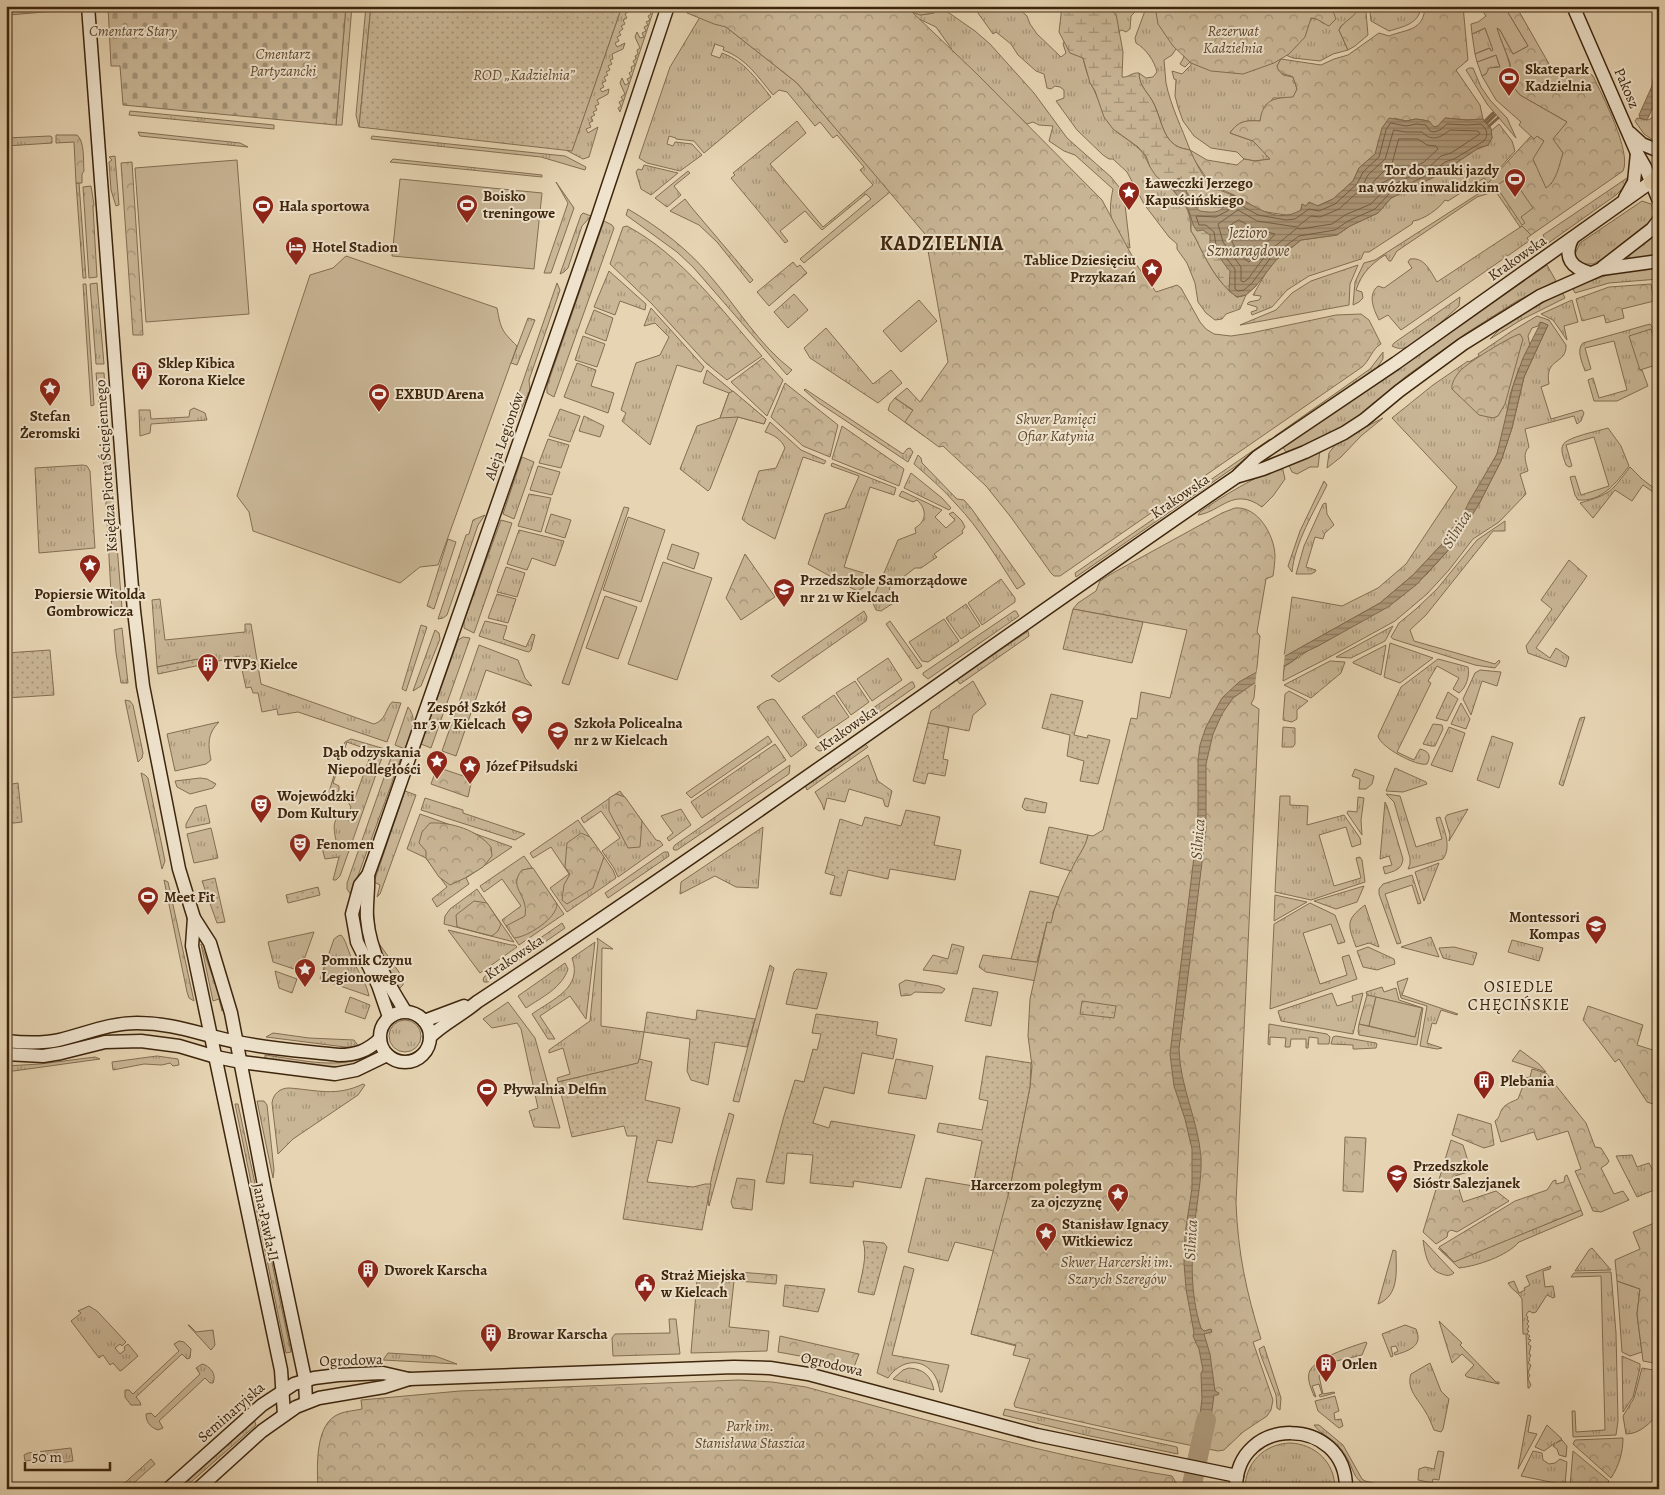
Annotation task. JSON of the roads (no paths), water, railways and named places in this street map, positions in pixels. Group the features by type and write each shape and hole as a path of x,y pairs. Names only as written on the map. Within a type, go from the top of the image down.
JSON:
{"street":[{"name":"Księdza Piotra Ściegiennego","path":"88,6 134,611 143,686 179,869 194,918 210,943 229,1006 241,1062"},
{"name":"Aleja Legionów","path":"389,1017 378,986 360,952 352,914 355,899 360,885 368,875 598,216 668,6"},
{"name":"Pakosz","path":"1574,6 1636,154 1655,179"},
{"path":"1626,128 1642,144 1659,151"},
{"path":"1623,202 1634,182 1636,154"},
{"path":"1655,179 1659,201"},
{"name":"Krakowska","path":"430,1037 439,1028 476,1002 795,784 1236,477 1257,457 1396,363 1655,179"},
{"name":"Krakowska","path":"1236,477 1263,469 1305,452 1344,433 1364,420 1428,369 1517,308 1596,271 1652,229 1659,220"},
{"name":"Krakowska","path":"1572,239 1568,247 1568,253 1571,262 1581,271 1596,271 1659,261"},
{"name":"Aleja Legionów","path":"368,875 367,916 371,942 382,972 405,1012"},
{"name":"Księdza Piotra Ściegiennego","path":"194,918 192,946 211,1036"},
{"name":"Krakowska","path":"424,1021 476,1002"},
{"path":"405,1012 412,1013 424,1021 428,1027 430,1037 426,1050 414,1060 400,1061 387,1055 382,1048 380,1031 389,1017 396,1013 405,1012"},
{"path":"6,1041 46,1042 108,1026 135,1023 175,1026 237,1042 352,1055 365,1051 380,1039"},
{"name":"Jana Pawła II","path":"211,1036 281,1370 294,1384"},
{"path":"6,1054 43,1056 119,1040 160,1043 189,1048 216,1057 241,1062 335,1074 356,1070 387,1055"},
{"name":"Jana Pawła II","path":"241,1062 265,1190 294,1384 301,1405"},
{"name":"Ogrodowa","path":"294,1384 338,1374 383,1373 409,1379 734,1367 770,1368 808,1374 860,1387 1036,1435 1208,1471 1236,1483"},
{"name":"Ogrodowa","path":"301,1405 319,1398 384,1387 409,1379"},
{"name":"Jana Pawła II","path":"284,1415 294,1384"},
{"name":"Seminaryjska","path":"168,1489 262,1405 294,1384"},
{"path":"198,1489 262,1431 301,1405"},
{"path":"1236,1483 1243,1460 1257,1443 1274,1435 1293,1432 1310,1436 1329,1447 1341,1466 1349,1488"}],"water":[{"path":"1659,62 1659,94 1647,120 1640,118 1639,115 1652,86"},
{"name":"Jezioro Szmaragdowe","path":"1389,118 1406,121 1416,119 1429,121 1434,127 1438,126 1445,118 1483,119 1491,128 1492,138 1488,145 1477,149 1448,166 1434,177 1391,198 1378,213 1350,226 1337,235 1301,240 1276,260 1256,286 1246,295 1237,297 1229,291 1230,271 1210,249 1210,235 1203,230 1197,231 1195,228 1188,209 1176,194 1172,182 1179,178 1185,183 1189,198 1200,211 1216,212 1225,205 1231,195 1265,212 1282,216 1291,214 1301,210 1302,204 1306,206 1309,202 1318,206 1333,199 1353,181 1359,168 1375,154 1382,128"},
{"path":"1541,322 1548,325 1524,377 1512,428 1501,461 1479,504 1453,545 1416,585 1388,607 1299,655 1293,661 1233,698 1222,714 1213,734 1206,764 1206,830 1179,1049 1182,1077 1201,1157 1193,1248 1193,1289 1201,1328 1204,1331 1211,1329 1212,1332 1204,1334 1210,1354 1215,1391 1219,1393 1214,1395 1207,1449 1196,1447 1202,1399 1201,1373 1203,1370 1199,1349 1193,1336 1184,1263 1185,1234 1192,1188 1192,1149 1185,1119 1174,1086 1170,1054 1197,832 1200,745 1206,727 1222,698 1239,682 1380,603 1413,575 1442,544 1453,527 1459,523 1497,454 1513,386 1523,358"}],"waterway":[{"path":"1485,121 1493,113"},
{"path":"1487,123 1495,115"},
{"path":"1489,126 1498,118"},
{"name":"Silnica","path":"1191,1489 1206,1420"}],"place":[{"name":"Skatepark Kadzielnia","path":"1509,97"},
{"name":"Tor do nauki jazdy na wózku inwalidzkim","path":"1515,198"},
{"name":"Ławeczki Jerzego Kapuścińskiego","path":"1129,211"},
{"name":"Boisko treningowe","path":"467,224"},
{"name":"Hala sportowa","path":"263,225"},
{"name":"Hotel Stadion","path":"296,266"},
{"name":"Tablice Dziesięciu Przykazań","path":"1152,288"},
{"name":"Sklep Kibica Korona Kielce","path":"142,391"},
{"name":"Stefan Żeromski","path":"50,407"},
{"name":"EXBUD Arena","path":"379,413"},
{"name":"Popiersie Witolda Gombrowicza","path":"90,584"},
{"name":"Przedszkole Samorządowe nr 21 w Kielcach","path":"784,608"},
{"name":"TVP3 Kielce","path":"208,683"},
{"name":"Zespół Szkół nr 3 w Kielcach","path":"522,735"},
{"name":"Szkoła Policealna nr 2 w Kielcach","path":"558,751"},
{"name":"Dąb odzyskania Niepodległości","path":"437,780"},
{"name":"Józef Piłsudski","path":"470,785"},
{"name":"Wojewódzki Dom Kultury","path":"261,824"},
{"name":"Fenomen","path":"300,863"},
{"name":"Meet Fit","path":"148,916"},
{"name":"Montessori Kompas","path":"1596,945"},
{"name":"Pomnik Czynu Legionowego","path":"305,988"},
{"name":"Plebania","path":"1484,1100"},
{"name":"Pływalnia Delfin","path":"487,1108"},
{"name":"Przedszkole Sióstr Salezjanek","path":"1397,1194"},
{"name":"Harcerzom poległym za ojczyznę","path":"1118,1213"},
{"name":"Stanisław Ignacy Witkiewicz","path":"1046,1252"},
{"name":"Dworek Karscha","path":"368,1289"},
{"name":"Straż Miejska w Kielcach","path":"645,1303"},
{"name":"Browar Karscha","path":"491,1353"},
{"name":"Orlen","path":"1326,1383"}],"district":[{"name":"KADZIELNIA","path":"942,243"},
{"name":"OSIEDLE CHĘCIŃSKIE","path":"1519,995"}],"park label":[{"name":"Cmentarz Stary","path":"133,31"},
{"name":"Rezerwat Kadzielnia","path":"1233,40"},
{"name":"Cmentarz Partyzancki","path":"283,62"},
{"name":"ROD „Kadzielnia”","path":"524,75"},
{"name":"Skwer Pamięci Ofiar Katynia","path":"1056,428"},
{"name":"Skwer Harcerski im. Szarych Szeregów","path":"1117,1270"},
{"name":"Park im. Stanisława Staszica","path":"750,1434"}]}
